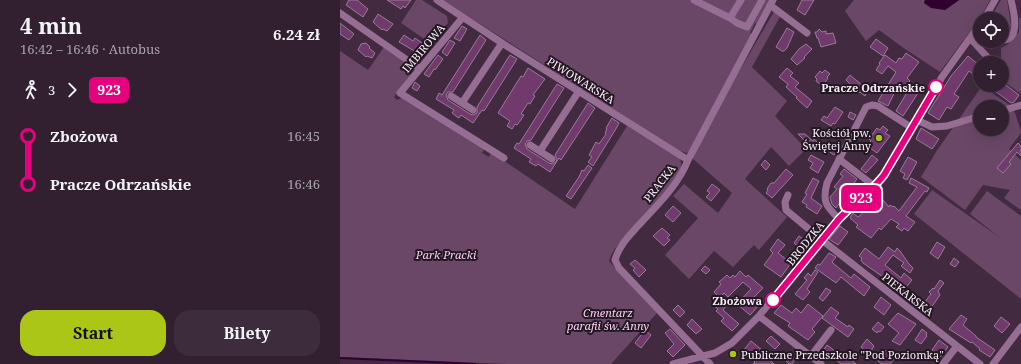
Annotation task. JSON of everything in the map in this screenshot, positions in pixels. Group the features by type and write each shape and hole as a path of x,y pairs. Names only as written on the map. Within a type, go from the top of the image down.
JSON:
{"street":[{"name":"PIWOWARSKA","path":"438,0 688,160"},
{"path":"694,0 756,32"},
{"path":"730,18 741,0"},
{"path":"988,12 995,0"},
{"path":"1009,38 1012,36 1016,28 1011,0"},
{"path":"747,27 760,1"},
{"path":"771,3 807,33"},
{"name":"PRACKA","path":"702,356 620,268 615,260 622,244 684,172 688,160 771,3"},
{"path":"340,13 420,69"},
{"name":"IMBIROWA","path":"463,17 400,92 504,158"},
{"name":"BRODZKA","path":"673,364 718,351 729,345 759,316 839,219 849,208 874,187 892,162 942,77 973,34"},
{"path":"970,38 986,56"},
{"path":"462,103 502,42"},
{"path":"540,151 578,91"},
{"path":"451,96 473,110"},
{"path":"839,219 828,208 824,193 827,183 866,107 872,105 878,106 912,128"},
{"path":"1009,109 1021,105"},
{"path":"917,120 932,127 947,126 973,118"},
{"path":"530,145 552,159"},
{"path":"839,159 874,187"},
{"name":"PIEKARSKA","path":"788,195 785,202 786,210 980,364"},
{"path":"759,316 821,364"},
{"path":"993,364 1021,327"},
{"path":"811,356 831,330"},
{"path":"943,364 957,346"},
{"path":"702,356 710,364"}],"green space":[{"path":"416,0 422,0 447,16 448,23 430,43 401,23"},
{"path":"443,0 770,0 757,24 755,23 750,33 752,35 690,151 687,153 677,150"},
{"path":"854,0 925,0 924,3 945,10 959,0 990,0 983,12 973,12 973,27 940,72 879,30 866,41 845,11"},
{"path":"1001,0 1007,0 1009,12 994,12"},
{"path":"775,10 782,13 752,67 787,101 775,116 806,149 789,166 771,147 745,179 787,217 759,250 754,245 733,267 714,251 689,279 665,255 698,218 673,196 684,184 718,213 732,193 692,158 726,94"},
{"path":"1009,12 1011,25 1009,33"},
{"path":"1019,18 1021,18 1021,94 1009,85 1009,56 1001,56 1001,48 1009,48 1009,43 1019,32"},
{"name":"Park Pracki","path":"384,47 410,65 410,77 394,97 397,100 404,97 485,148 482,153 489,157 491,152 575,209 627,126 680,158 682,169 660,197 621,241 609,261 657,313 611,364 508,364 340,357 340,51 368,70"},
{"path":"978,92 991,92 1002,100 973,100 973,136 1009,136 1009,105 1011,106 1021,131 1009,149 1021,160 1021,210 1004,198 1010,190 983,185 965,210 921,177 936,152"},
{"path":"932,190 999,237 970,214 987,191 1021,216 1021,299 914,214"}],"shaded area":[{"path":"925,0 959,0 945,10 931,8 924,3"}],"building":[{"path":"349,0 357,0 368,9 363,17 346,5"},
{"path":"387,0 411,0 405,8 403,6 401,9"},
{"path":"802,0 814,0 805,15 797,10"},
{"path":"378,14 393,24 387,31 382,30 373,22"},
{"path":"340,23 354,34 349,40 340,34"},
{"path":"462,26 467,29 460,41 454,38"},
{"path":"787,28 794,32 787,48 782,51 776,47"},
{"path":"819,29 822,32 826,31 826,34 833,33 836,43 821,47 815,32"},
{"path":"404,35 413,41 415,38 422,43 416,52 399,42"},
{"path":"480,35 486,40 453,92 448,92 446,95 448,100 470,114 473,115 477,113 477,107 510,55 517,59 484,111 482,110 473,123 461,115 459,118 452,113 454,110 436,99 439,93 442,95"},
{"path":"876,39 888,48 883,56 870,47"},
{"path":"450,40 455,43 447,56 442,52"},
{"path":"366,43 375,53 372,58 366,57 358,50 361,44"},
{"path":"806,44 812,49 797,65 791,59 799,49"},
{"path":"906,53 919,62 907,78 910,81 908,83 920,90 903,116 896,111 909,89 899,83 888,106 878,101 896,72 888,66 882,74 876,70 885,55 896,63 899,58 902,59"},
{"path":"438,55 443,59 429,77 424,74"},
{"path":"968,56 973,60 973,74 969,71 954,94 959,97 951,109 947,107 939,120 928,113 951,76"},
{"path":"528,68 545,79 533,95 535,96 530,104 528,103 521,114 524,115 512,129 507,126 510,121 498,113 521,76 523,77"},
{"path":"787,68 793,73 790,76 799,83 795,87 812,101 807,108 786,87 788,84 779,77"},
{"path":"825,70 830,74 824,84 822,83 821,85 816,81 817,79 815,77 820,71 822,73"},
{"path":"850,75 868,90 865,96 860,92 859,93 846,80"},
{"path":"415,82 420,86 417,91 412,88"},
{"path":"557,84 564,88 531,140 527,141 525,144 527,149 549,163 552,164 556,162 557,159 555,155 588,103 595,108 561,160 559,158 550,172 538,164 536,166 529,162 531,159 514,148 517,143 519,144"},
{"path":"1009,87 1019,95 1014,102 1011,103 996,92 1009,92"},
{"path":"835,107 843,112 835,124 833,123 831,126 821,120 824,116 827,118"},
{"path":"850,112 856,115 853,120 848,117"},
{"path":"612,118 619,123 593,166 588,162 592,157 589,155 596,142 599,144 606,134 606,128"},
{"name":"Kościół pw. Świętej Anny","path":"883,126 888,130 885,133 890,136 877,153 870,148 869,143 871,141 869,139 877,128 880,130"},
{"path":"921,128 939,139 932,149 916,139"},
{"path":"798,134 805,134 813,141 814,139 820,145 815,151"},
{"path":"828,142 838,149 834,155 824,148"},
{"path":"1018,143 1021,146 1021,156 1017,152 1009,162 1011,164 1003,173 997,168"},
{"path":"811,155 824,162 818,173 810,168 813,163 808,160"},
{"path":"872,155 878,160 866,173 861,169"},
{"path":"908,157 917,162 907,180 903,178 905,174 900,171"},
{"path":"765,160 770,165 766,170 761,165"},
{"path":"588,165 592,168 571,199 566,196 582,170 584,171"},
{"path":"786,169 793,175 772,198 766,193 768,190 767,189 771,183 774,183"},
{"path":"844,169 857,179 836,208 832,204 830,197 837,189 834,187 843,176 840,174"},
{"path":"813,178 819,181 811,198 822,206 817,214 806,207 807,205 802,202 807,194 805,193"},
{"path":"911,178 929,188 906,216 915,222 908,231 904,228 902,231 896,227 899,224 891,219 881,230 879,228 871,238 856,227 858,225 850,218 853,213 858,217 869,208 864,203 877,193 889,207 890,205 893,207 894,206 899,211 917,187 909,183"},
{"path":"712,184 720,190 711,201 706,197 710,193 707,191"},
{"path":"673,206 681,213 673,222 665,215"},
{"path":"840,226 848,232 838,245 829,239"},
{"path":"662,228 670,235 667,238 670,240 664,246 653,236"},
{"path":"799,236 806,241 801,248 794,243"},
{"path":"778,239 785,245 778,253 791,263 781,277 764,265 773,253 770,250"},
{"path":"937,242 945,247 938,259 930,253"},
{"path":"888,247 895,252 897,248 913,268 910,273 901,266 904,263 893,255 885,265 901,278 904,273 912,280 902,292 863,263 861,260 862,258 859,256 865,248 879,259"},
{"path":"829,253 836,257 832,262 834,264 851,278 854,274 870,287 864,296 841,277 836,283 815,268 818,264 820,265"},
{"path":"954,258 959,262 955,267 950,264"},
{"path":"635,260 646,270 639,277 633,270 635,268 630,264"},
{"path":"705,266 710,270 706,274 701,270"},
{"path":"815,270 818,272 807,289 810,292 803,300 795,294 807,280 804,278 808,273 811,276"},
{"path":"740,271 746,277 748,275 763,288 754,297 761,303 750,315 737,304 751,289 743,282 728,297 724,293 720,298 714,292 721,284 719,282 727,275 730,278 733,275 735,277"},
{"path":"940,280 944,283 938,291 940,295 928,312 921,307 931,294 929,292 933,288 934,289"},
{"path":"826,288 831,291 823,301 819,298"},
{"path":"881,297 891,305 884,315 874,307"},
{"path":"718,299 726,306 723,310 739,324 732,331 721,321 724,318 716,311 718,309 713,305"},
{"path":"808,304 823,316 812,329 815,332 808,340 788,326 790,323 774,313 781,305 792,313 796,308 801,313"},
{"path":"678,305 685,312 680,317 673,310"},
{"path":"831,307 839,313 835,318 848,327 849,325 854,329 848,337 822,318"},
{"path":"898,313 916,324 900,345 892,341 899,333 888,324"},
{"path":"961,315 967,319 963,325 976,337 995,350 990,357 979,350 980,349 972,342 971,343 949,329"},
{"path":"1001,317 1010,324 1002,333 994,326"},
{"path":"692,319 702,329 696,334 687,325"},
{"path":"878,322 884,327 877,333 872,329"},
{"path":"670,329 685,345 673,357 667,351 674,344 665,333"},
{"path":"922,329 927,333 927,336 921,344 915,340"},
{"path":"645,330 651,335 641,348 635,343"},
{"path":"771,336 780,344 775,349 766,341"},
{"path":"867,339 874,346 869,354 861,347"},
{"path":"939,340 948,347 940,357 932,350"},
{"path":"751,341 773,359 771,361 774,364 753,364 755,362 743,351"},
{"path":"827,345 835,351 836,349 856,364 841,364 834,358 833,360 822,352"},
{"path":"886,350 895,358 890,364 882,364 878,361"},
{"path":"788,352 795,360 792,364 789,364 783,358"}],"waterway":[{"path":"340,358 475,364"}],"bus line":[{"name":"923","path":"773,300 839,219 849,208 874,187 884,175 936,87"}],"place":[{"name":"Pracze Odrzańskie","path":"936,87"},
{"name":"Kościół pw. Świętej Anny","path":"879,138"},
{"name":"Zbożowa","path":"773,300"},
{"name":"Publiczne Przedszkole \"Pod Poziomką\"","path":"733,354"}],"park label":[{"name":"Cmentarz parafii św. Anny","path":"608,318"}]}
